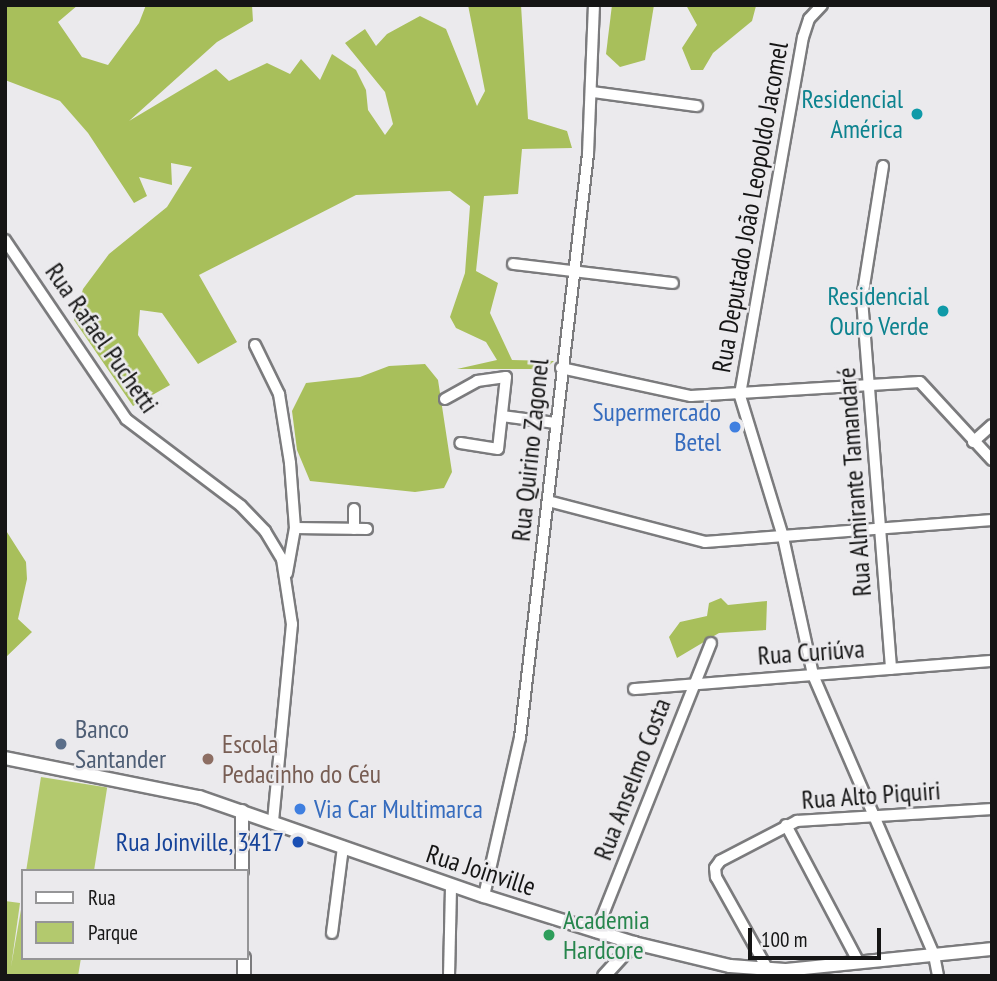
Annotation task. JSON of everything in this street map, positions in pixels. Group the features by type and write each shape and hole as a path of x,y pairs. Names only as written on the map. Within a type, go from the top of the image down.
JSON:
{"main road":[{"name":"Rua Joinville","path":"5,758 152,786 242,811 451,885 596,932 720,964 768,970 992,949"},
{"path":"242,811 242,869"},
{"path":"604,976 634,943"}],"street":[{"name":"Rua Quirino Zagonel","path":"484,896 519,746 593,92 594,5"},
{"name":"Rua Deputado João Leopoldo Jacomel","path":"822,5 809,19 803,37 740,396 783,537 813,675 934,955 938,976"},
{"path":"593,92 698,106"},
{"name":"Rua Almirante Tamandaré","path":"883,166 862,288 891,669"},
{"name":"Rua Rafael Puchetti","path":"5,240 126,419 241,506 265,531 287,574 292,639 273,822"},
{"path":"513,264 673,283"},
{"path":"255,345 281,401 295,528 287,574"},
{"path":"561,368 671,394 740,396 920,382 992,460"},
{"path":"445,399 477,381 506,377 498,449 460,443"},
{"path":"502,416 556,423"},
{"path":"973,442 992,425"},
{"path":"548,501 693,540 783,537 992,520"},
{"path":"354,509 354,529"},
{"path":"295,528 367,529"},
{"name":"Rua Anselmo Costa","path":"596,932 711,643"},
{"name":"Rua Curiúva","path":"634,689 992,661"},
{"name":"Rua Alto Piquiri","path":"768,970 714,873 720,861 786,825 874,816 992,809"},
{"path":"786,825 859,963"},
{"path":"332,933 343,847"},
{"path":"449,976 451,885"}],"green space":[{"path":"5,5 78,5 58,22 82,57 108,65 139,23 146,5 252,5 253,21 217,42 129,121 216,69 229,81 267,63 290,74 301,59 320,80 332,54 356,70 366,90 368,110 385,135 393,124 385,92 345,43 365,29 376,46 387,34 420,16 446,29 477,106 485,91 468,5 521,5 528,119 567,131 572,148 522,149 518,194 484,196 476,271 498,283 490,313 512,360 554,361 545,369 457,369 497,360 486,342 456,328 450,317 465,273 470,206 450,191 356,195 199,275 237,342 198,364 162,313 140,310 138,335 170,385 133,406 74,320 83,289 109,254 167,207 192,167 171,163 172,185 139,177 147,196 134,203 88,133 60,101 5,80"},
{"path":"612,5 654,5 645,60 620,67 606,54"},
{"path":"686,5 756,6 752,21 713,53 703,70 691,70 682,48 697,25"},
{"path":"425,364 438,380 452,472 444,488 415,492 310,481 297,450 292,411 306,383 360,377 389,366"},
{"path":"5,529 26,562 27,579 18,619 32,632 5,658"},
{"path":"721,598 728,605 767,601 766,630 719,633 677,658 669,637 680,622 707,616 709,603"},
{"path":"41,777 107,787 94,869 26,869"},
{"path":"5,901 20,903 11,967 21,910 21,960 81,960 78,976 5,976"}],"place":[{"name":"Residencial América","path":"917,114"},
{"name":"Residencial Ouro Verde","path":"943,311"},
{"name":"Supermercado Betel","path":"735,427"},
{"name":"Banco Santander","path":"61,744"},
{"name":"Escola Pedacinho do Céu","path":"208,759"},
{"name":"Via Car Multimarca","path":"300,809"},
{"name":"Rua Joinville, 3417","path":"298,842"},
{"name":"Academia Hardcore","path":"549,935"}]}
